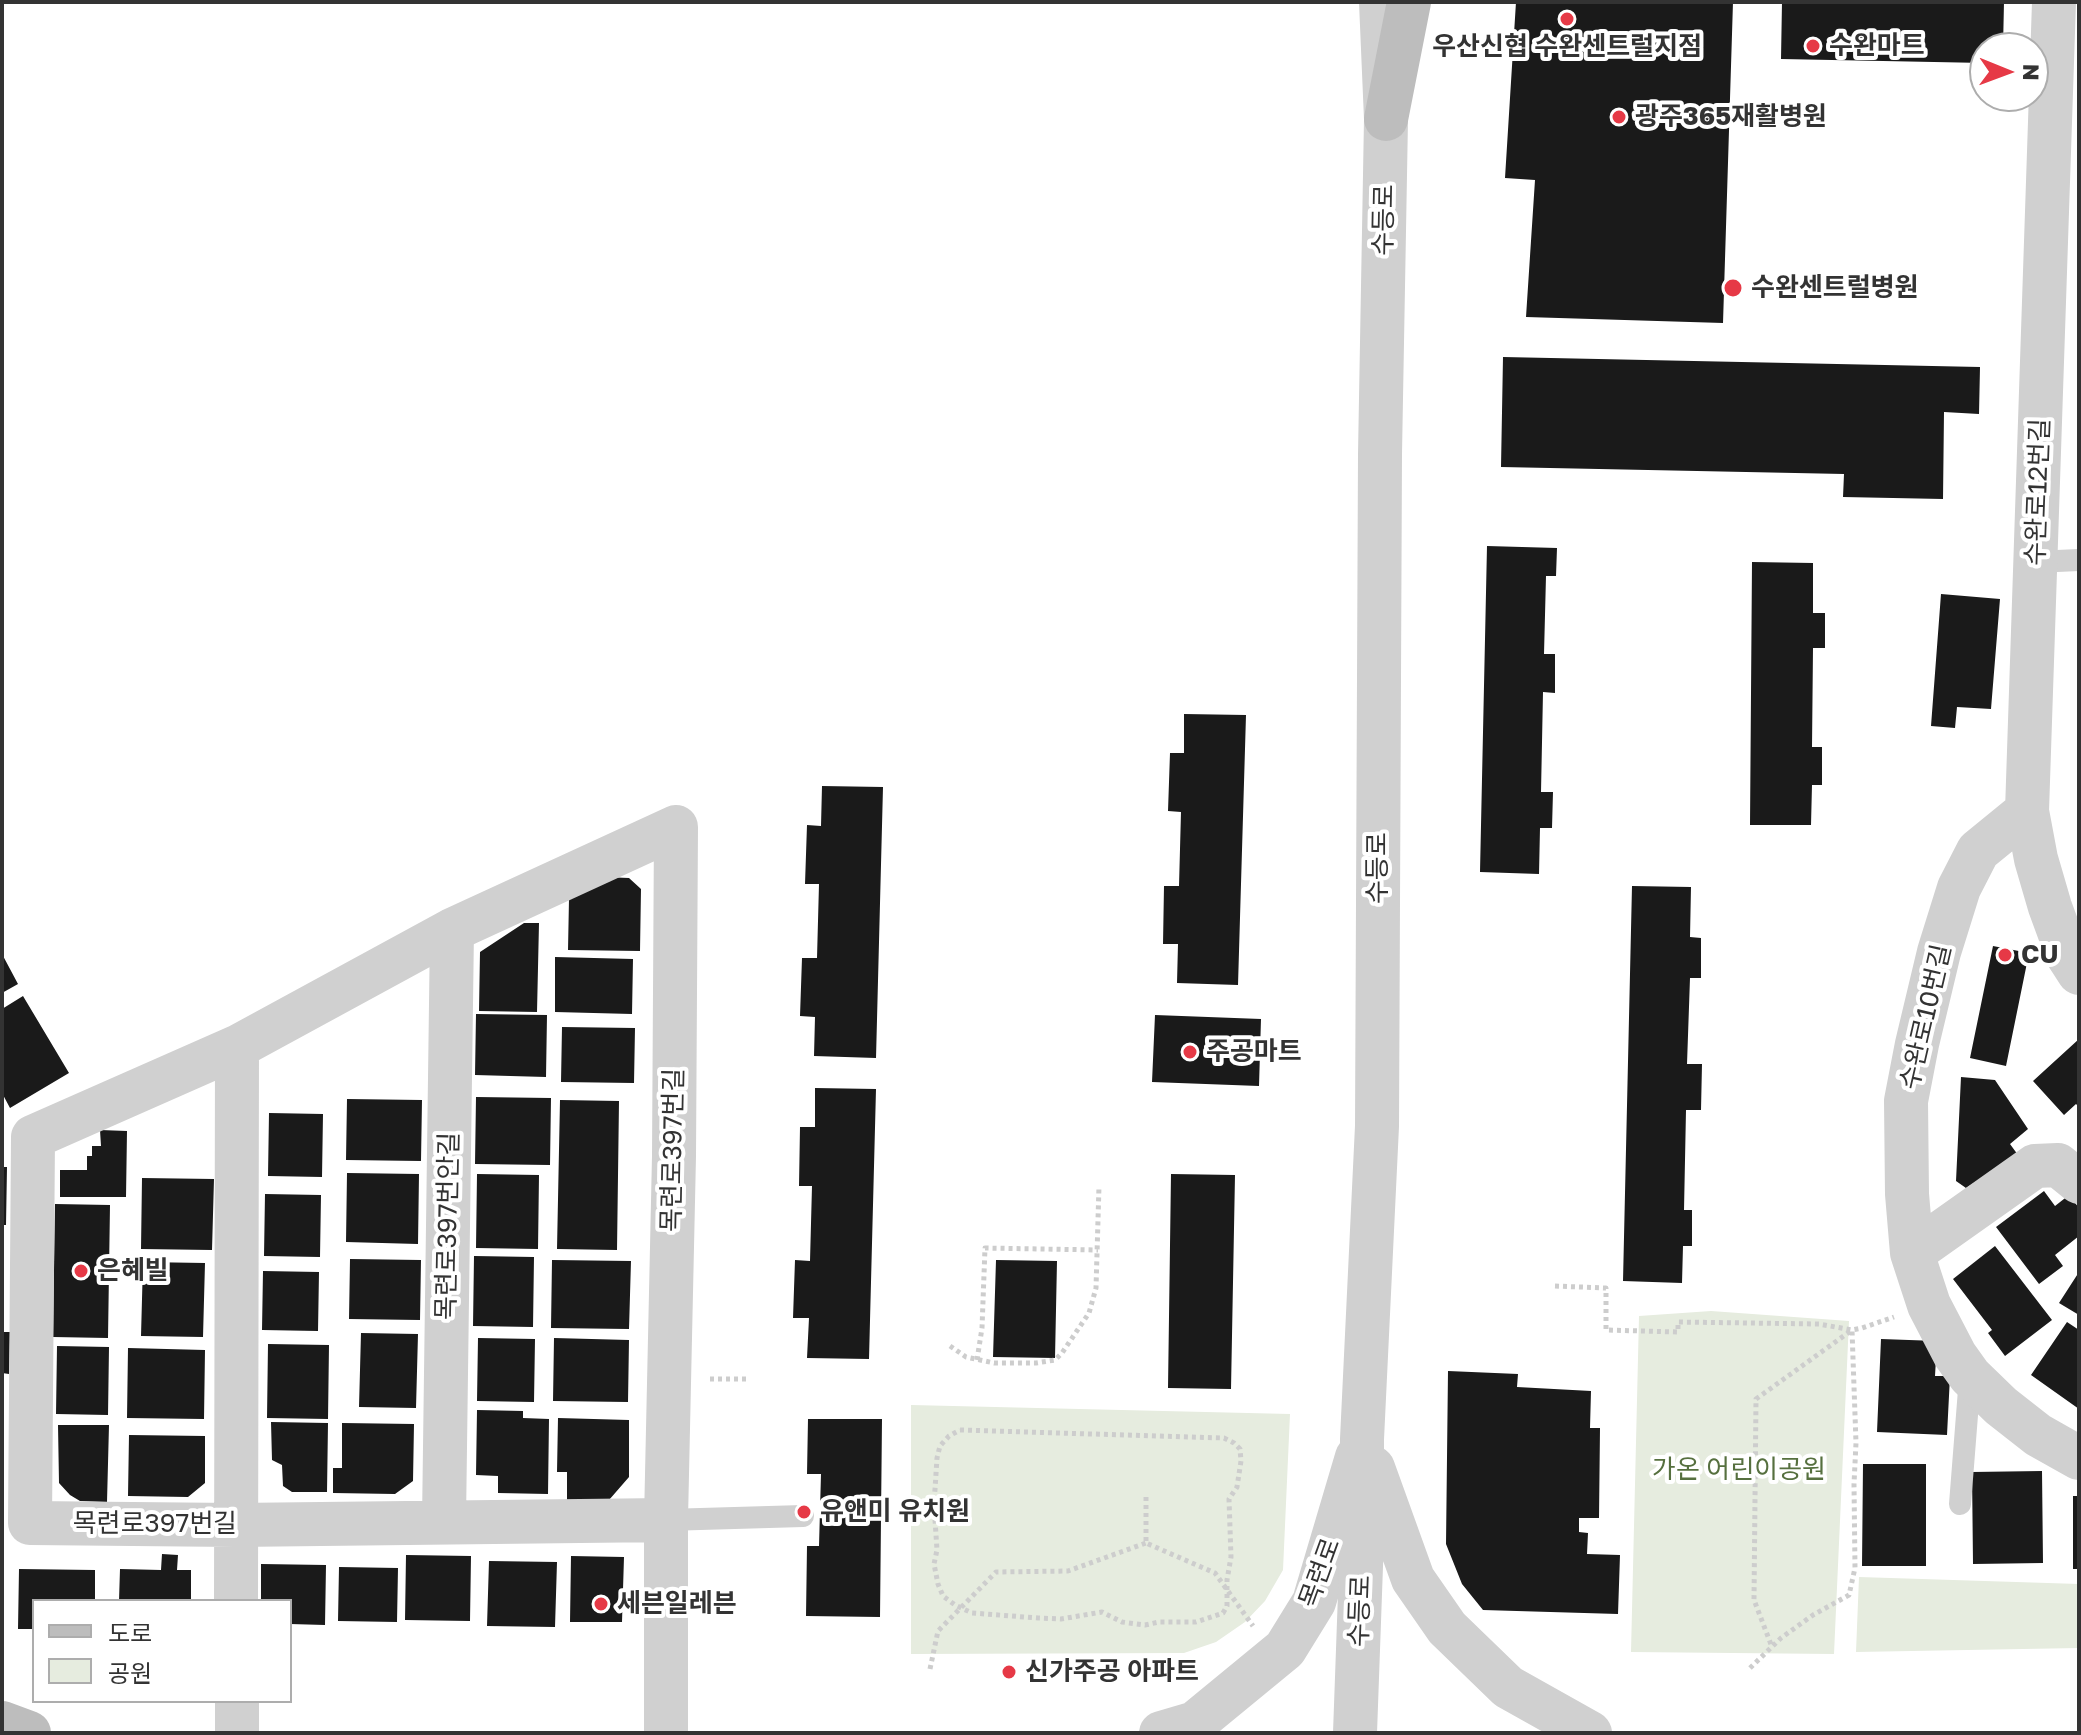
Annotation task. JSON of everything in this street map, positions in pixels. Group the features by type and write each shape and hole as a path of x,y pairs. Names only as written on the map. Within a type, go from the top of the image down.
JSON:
{"main road":[{"path":"1386,119 1409,2"},
{"path":"2,1723 29,1733"}],"street":[{"name":"수등로","path":"1355,1733 1362,1439 1377,1126 1380,454 1386,119 1381,2"},
{"name":"수완로12번길","path":"2054,2 2060,440 2035,562 2027,811 2036,859 2050,907 2068,956 2079,973"},
{"name":"수완로10번길","path":"2027,811 1978,851 1959,888 1939,952 1906,1101 1912,1253 1929,1305 1955,1355 1970,1376 2038,1435 2079,1458"},
{"name":"목련로397번길","path":"452,930 676,827 666,1733"},
{"path":"236,1599 237,1047 452,930"},
{"name":"목련로397번안길","path":"444,1521 452,930"},
{"name":"목련로397번길","path":"237,1047 33,1137 30,1523 235,1525 666,1520"},
{"path":"1912,1253 2035,1166 2058,1165 2079,1182"},
{"name":"목련로","path":"1161,1733 1195,1723 1285,1649 1314,1602 1362,1439"},
{"path":"1362,1439 1413,1579 1447,1628 1508,1687 1590,1733"},
{"path":"237,1703 237,1733"}],"lane":[{"path":"2035,562 2079,560"},
{"path":"1960,1504 1970,1376"},
{"path":"666,1520 803,1516"}],"path":[{"path":"950,1346 966,1357 977,1360 1025,1363 1055,1360 1089,1313 1096,1288 1099,1186"},
{"path":"977,1360 982,1328 985,1248 1098,1250"},
{"path":"1555,1286 1606,1288 1606,1330 1678,1332 1678,1322 1819,1324 1852,1330"},
{"path":"1772,1647 1754,1600 1756,1399 1852,1330 1894,1317 1938,1323"},
{"path":"1750,1668 1813,1615 1849,1595 1855,1568 1856,1443 1852,1330"},
{"path":"960,1430 1224,1438 1234,1443 1240,1449 1241,1461 1237,1487 1229,1499 1231,1548 1228,1590 1227,1606 1223,1613 1196,1622 1145,1625 1122,1622 1102,1612 1061,1619 972,1613 961,1608 943,1596 934,1564 937,1550 934,1505 940,1446 960,1430"},
{"path":"1146,1497 1146,1543"},
{"path":"930,1669 938,1631 996,1572 1068,1571 1146,1543 1215,1573 1255,1628"}],"green space":[{"name":"가온 어린이공원","path":"1711,1311 1849,1321 1834,1654 1631,1652 1639,1316"},
{"path":"911,1405 1290,1414 1283,1570 1265,1601 1245,1622 1216,1642 1184,1653 911,1654"},
{"path":"1859,1577 2079,1584 2079,1648 1856,1652"}],"building":[{"name":"광주365재활병원","path":"1516,2 1733,2 1723,323 1526,317 1535,180 1505,178"},
{"path":"1782,2 2004,2 2003,32 1969,32 1969,63 1781,59"},
{"path":"1503,357 1980,367 1979,414 1944,412 1943,499 1843,497 1844,474 1501,467"},
{"path":"1487,546 1557,548 1556,576 1546,576 1544,654 1555,654 1555,693 1543,692 1541,792 1553,792 1552,828 1540,828 1539,874 1480,872"},
{"path":"1752,562 1813,563 1813,613 1825,613 1825,648 1813,648 1812,747 1822,747 1822,785 1812,785 1811,825 1750,825"},
{"path":"1941,594 2000,599 1991,709 1957,707 1955,728 1931,726"},
{"path":"1184,714 1246,715 1238,985 1177,983 1178,944 1163,944 1164,886 1179,886 1181,812 1168,811 1170,753 1184,753"},
{"path":"822,786 883,787 876,1058 814,1056 815,1017 800,1016 802,958 817,958 819,884 805,884 807,825 821,826"},
{"path":"604,877 629,878 641,889 640,951 568,950 569,899"},
{"path":"1632,886 1691,887 1690,937 1701,938 1701,978 1690,978 1687,1064 1702,1064 1701,1110 1686,1110 1684,1210 1692,1210 1692,1246 1683,1246 1682,1283 1623,1281"},
{"path":"524,923 539,923 537,1012 479,1011 480,952"},
{"path":"1993,946 2029,953 2006,1066 1970,1058"},
{"path":"2,954 18,984 2,993"},
{"path":"555,957 633,959 632,1014 555,1012"},
{"path":"23,996 69,1073 10,1108 2,1093 2,1009"},
{"path":"476,1014 547,1015 546,1077 475,1075"},
{"path":"1155,1015 1261,1019 1259,1086 1152,1082"},
{"path":"562,1027 635,1028 634,1083 561,1082"},
{"path":"2079,1039 2079,1107 2076,1104 2064,1115 2033,1081"},
{"path":"1961,1077 1995,1080 2028,1129 2010,1144 2018,1155 1966,1188 1956,1181"},
{"path":"815,1088 876,1089 869,1359 807,1358 809,1318 793,1318 795,1260 810,1261 812,1186 799,1186 800,1127 815,1127"},
{"path":"476,1097 551,1098 550,1165 475,1164"},
{"path":"347,1099 422,1100 421,1161 346,1160"},
{"path":"560,1100 619,1101 617,1250 557,1249"},
{"path":"269,1113 323,1114 322,1177 268,1176"},
{"path":"100,1130 127,1131 126,1197 60,1197 60,1170 87,1170 87,1156 92,1156 92,1146 101,1146"},
{"path":"2,1167 7,1167 6,1225 2,1225"},
{"path":"347,1173 419,1174 418,1244 346,1242"},
{"path":"477,1174 539,1175 538,1249 476,1248"},
{"path":"1171,1174 1235,1175 1231,1389 1168,1388"},
{"path":"142,1178 214,1179 212,1250 141,1249"},
{"path":"2044,1191 2055,1206 2069,1195 2079,1208 2079,1236 2055,1255 2063,1266 2039,1284 1996,1227"},
{"path":"265,1194 321,1195 320,1257 264,1256"},
{"name":"은혜빌","path":"55,1204 110,1205 108,1338 53,1337"},
{"path":"1995,1246 2052,1320 2005,1356 1988,1333 1992,1330 1953,1279"},
{"path":"474,1256 534,1257 533,1327 473,1326"},
{"path":"350,1259 421,1260 420,1320 349,1319"},
{"path":"552,1260 631,1261 629,1329 551,1328"},
{"path":"996,1260 1057,1261 1055,1358 993,1357"},
{"path":"143,1262 205,1263 203,1337 141,1336"},
{"path":"263,1271 319,1272 318,1331 262,1330"},
{"path":"2079,1272 2079,1315 2059,1303"},
{"path":"2067,1322 2079,1330 2079,1409 2031,1375"},
{"path":"2,1332 10,1332 9,1374 2,1373"},
{"path":"361,1333 418,1334 416,1408 359,1407"},
{"path":"478,1338 535,1339 534,1402 477,1401"},
{"path":"554,1338 629,1340 628,1402 553,1401"},
{"path":"1881,1339 1937,1341 1935,1376 1950,1376 1947,1435 1877,1432"},
{"path":"268,1344 329,1345 328,1419 267,1418"},
{"path":"57,1346 109,1347 108,1415 56,1414"},
{"path":"128,1348 205,1350 204,1419 127,1418"},
{"path":"1448,1371 1518,1374 1517,1387 1591,1391 1590,1428 1600,1428 1599,1518 1579,1518 1579,1532 1588,1533 1587,1554 1620,1555 1618,1614 1483,1610 1462,1584 1446,1544"},
{"path":"477,1410 523,1411 523,1418 549,1419 548,1494 498,1493 498,1476 476,1475"},
{"path":"558,1418 629,1420 629,1477 609,1500 567,1500 567,1472 557,1472"},
{"path":"808,1419 882,1419 880,1617 806,1616 807,1546 819,1546 821,1474 807,1474"},
{"path":"271,1422 328,1423 327,1492 292,1492 283,1486 282,1465 272,1460"},
{"path":"342,1423 414,1424 413,1481 395,1494 333,1493 333,1468 342,1468"},
{"path":"58,1425 109,1425 107,1502 80,1501 59,1483"},
{"path":"129,1435 205,1436 205,1483 188,1497 128,1496"},
{"path":"1863,1464 1926,1464 1926,1566 1862,1566"},
{"path":"2042,1471 2043,1563 1973,1564 1972,1472"},
{"path":"2073,1496 2079,1496 2079,1569 2073,1569"},
{"path":"162,1554 178,1555 177,1570 191,1570 191,1599 119,1599 120,1569 161,1570"},
{"path":"406,1555 471,1556 470,1621 405,1620"},
{"path":"571,1556 624,1557 622,1622 570,1622"},
{"path":"489,1561 557,1562 555,1627 487,1626"},
{"path":"261,1564 326,1565 325,1625 292,1624 292,1599 261,1599"},
{"path":"339,1567 398,1568 397,1622 338,1621"},
{"path":"19,1569 95,1570 95,1599 32,1599 32,1629 18,1629"}],"place":[{"name":"우산신협 수완센트럴지점","path":"1567,19"},
{"name":"수완마트","path":"1813,46"},
{"name":"광주365재활병원","path":"1619,117"},
{"name":"수완센트럴병원","path":"1733,288"},
{"name":"CU","path":"2005,955"},
{"name":"주공마트","path":"1190,1052"},
{"name":"은혜빌","path":"81,1271"},
{"name":"유앤미 유치원","path":"804,1512"},
{"name":"세븐일레븐","path":"601,1604"},
{"name":"신가주공 아파트","path":"1009,1672"}]}
